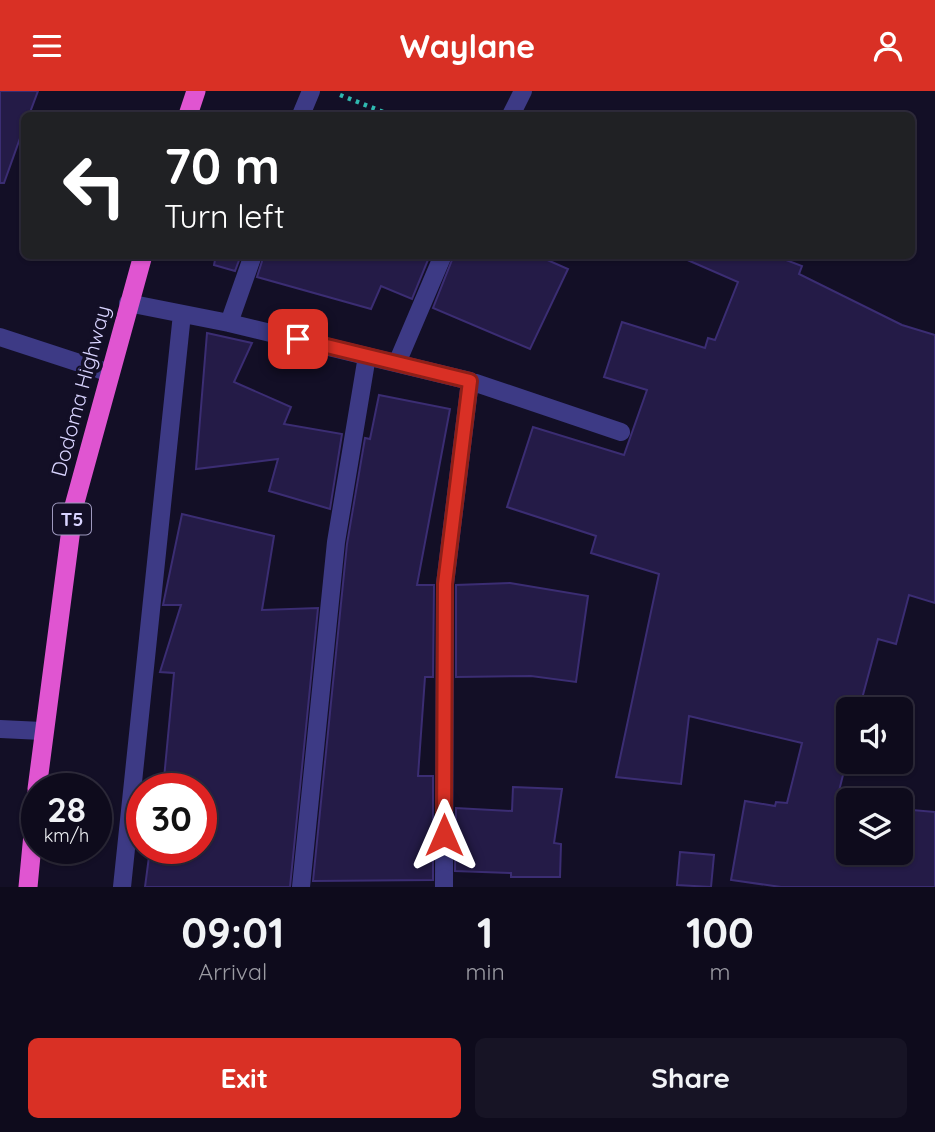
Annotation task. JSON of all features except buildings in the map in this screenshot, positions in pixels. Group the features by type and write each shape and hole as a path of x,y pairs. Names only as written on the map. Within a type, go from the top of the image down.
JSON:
{"highway":[{"path":"189,112 196,91"},
{"name":"Dodoma Highway","path":"38,773 74,506 142,259"},
{"name":"Dodoma Highway","path":"28,887 30,864"}],"street":[{"path":"302,112 311,91"},
{"path":"512,112 523,91"},
{"path":"229,323 252,259"},
{"path":"397,363 441,259"},
{"path":"128,303 229,323 470,381 621,432"},
{"path":"122,887 182,314"},
{"path":"0,337 110,373"},
{"path":"301,887 336,541 367,356"},
{"path":"444,887 445,584 470,381"},
{"path":"0,729 42,731"}],"path":[{"path":"332,91 384,112"}],"route":[{"path":"298,339 470,381 445,584 444,835"}]}
